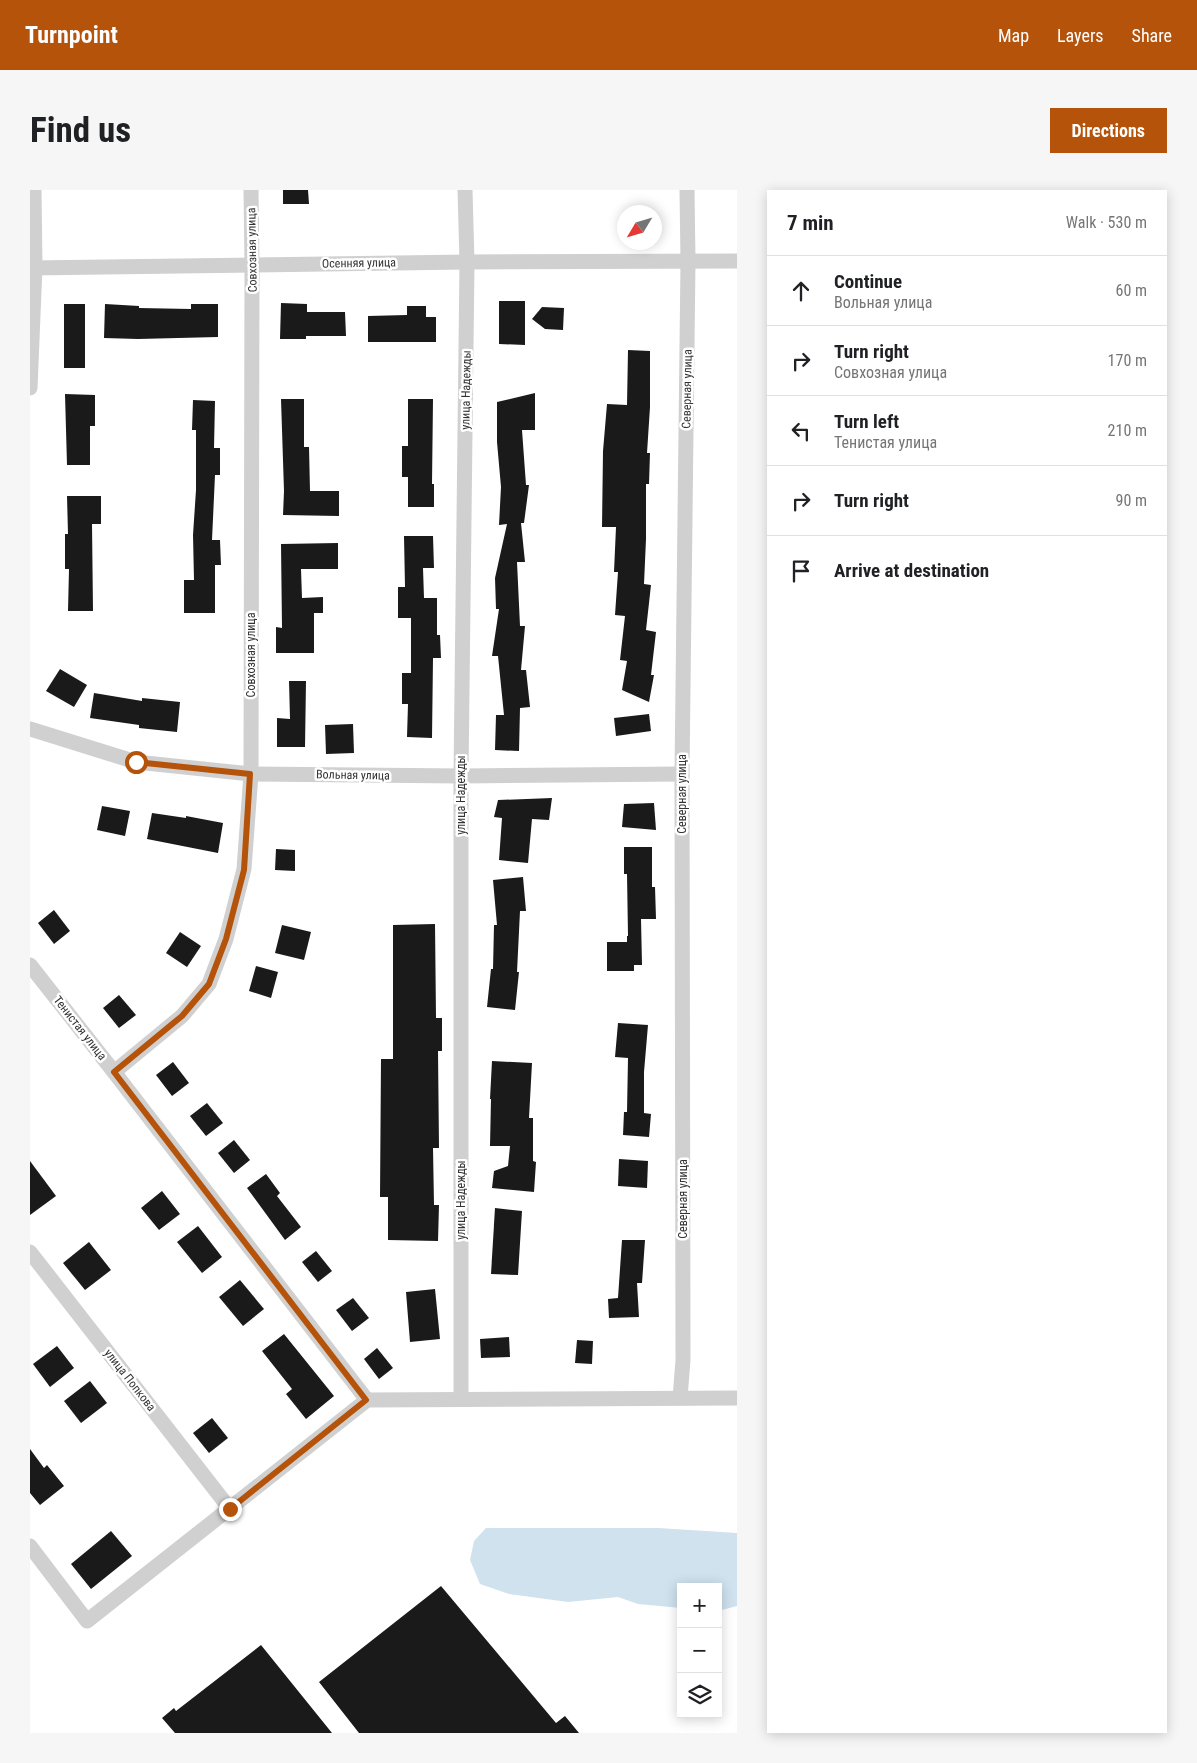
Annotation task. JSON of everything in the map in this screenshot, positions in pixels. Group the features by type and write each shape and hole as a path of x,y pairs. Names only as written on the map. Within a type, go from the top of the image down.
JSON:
{"street":[{"path":"30,388 34,190"},
{"name":"Совхозная улица","path":"114,1072 182,1016 209,984 226,939 244,870 250,774 252,265 250,190"},
{"name":"улица Надежды","path":"461,1399 461,776 467,262 465,190"},
{"name":"Северная улица","path":"680,1398 683,1360 682,774 688,261 687,190"},
{"name":"Осенняя улица","path":"33,268 467,262 737,261"},
{"name":"Вольная улица","path":"30,729 136,762 250,774 461,776 682,774"},
{"name":"Тенистая улица","path":"30,965 366,1400"},
{"name":"улица Попкова","path":"30,1252 230,1509"},
{"path":"30,1546 87,1621 366,1400 737,1398"}],"water":[{"path":"486,1528 658,1528 737,1533 737,1606 722,1610 722,1583 677,1583 677,1608 638,1604 618,1597 568,1602 509,1594 480,1584 470,1560 474,1541"}],"building":[{"path":"283,190 308,190 309,204 283,204"},
{"path":"499,301 525,301 525,345 499,344"},
{"path":"281,303 307,304 307,312 345,312 346,336 306,336 306,339 280,339"},
{"path":"64,304 85,304 85,368 64,368"},
{"path":"105,304 139,306 139,308 191,309 191,304 218,304 218,337 104,338"},
{"path":"407,306 426,306 426,317 436,317 436,342 368,342 368,316 407,315"},
{"path":"542,307 564,308 563,330 545,329 532,319"},
{"path":"628,350 650,351 650,407 647,453 650,453 649,484 646,484 644,584 651,585 646,630 656,632 651,675 654,675 649,702 622,690 627,661 620,660 625,616 615,615 618,572 614,572 616,527 602,527 603,451 607,404 627,405"},
{"path":"535,393 535,430 522,430 526,485 529,485 524,523 521,523 525,562 517,562 520,626 525,626 521,670 526,670 530,707 520,708 519,751 495,750 496,715 504,715 498,656 492,656 499,609 496,609 495,578 507,524 499,525 501,487 497,442 497,402"},
{"path":"65,394 95,395 95,426 90,426 90,465 67,465"},
{"path":"281,399 304,399 304,447 309,447 310,491 339,491 339,516 283,515"},
{"path":"408,399 433,399 432,484 434,484 434,507 408,507 408,477 402,477 402,446 408,446"},
{"path":"193,400 215,401 214,448 220,448 220,475 215,475 212,540 220,540 221,565 215,565 215,613 184,613 184,580 194,580 193,535 196,490 196,430 192,430"},
{"path":"67,496 101,496 101,524 92,524 93,611 68,611 69,569 65,569 65,534 68,534"},
{"path":"404,536 433,536 434,568 423,568 424,598 437,598 437,635 440,635 441,658 433,658 432,738 407,737 408,704 402,704 402,673 411,673 411,618 398,618 398,587 405,587"},
{"path":"338,543 338,569 301,569 302,598 323,597 323,613 314,613 314,653 276,653 276,627 282,628 281,544"},
{"path":"60,669 87,685 74,707 46,691"},
{"path":"289,681 306,681 305,747 277,747 277,718 290,719"},
{"path":"94,693 142,701 142,698 180,702 177,732 139,728 139,725 90,718"},
{"path":"649,714 651,731 616,736 614,718"},
{"path":"353,724 354,753 326,754 325,725"},
{"path":"552,798 549,820 532,819 528,863 499,860 502,818 494,817 498,800"},
{"path":"654,803 656,830 622,827 624,804"},
{"path":"102,806 130,811 125,836 97,830"},
{"path":"152,813 186,818 186,816 223,823 218,853 147,839"},
{"path":"624,847 652,847 652,887 655,887 656,919 641,919 642,965 634,965 634,971 607,971 607,942 627,942 628,936 627,874 624,874"},
{"path":"276,849 295,850 295,871 275,870"},
{"path":"523,877 526,911 520,911 517,972 519,972 515,1010 487,1007 491,969 493,969 494,925 497,925 493,880"},
{"path":"54,910 70,931 54,944 38,923"},
{"path":"435,924 436,1018 442,1018 442,1051 438,1051 439,1148 433,1148 434,1205 439,1205 438,1241 388,1240 388,1197 380,1197 381,1059 393,1059 393,925"},
{"path":"282,925 311,932 304,960 275,953"},
{"path":"180,932 201,946 187,967 166,953"},
{"path":"256,966 278,972 271,998 249,991"},
{"path":"119,995 136,1015 119,1028 103,1008"},
{"path":"618,1023 648,1025 644,1072 644,1113 651,1114 649,1137 623,1135 624,1112 627,1112 628,1058 615,1057"},
{"path":"492,1061 532,1063 529,1118 533,1118 533,1161 536,1162 534,1192 492,1188 494,1171 508,1166 510,1146 490,1146"},
{"path":"173,1062 189,1083 172,1096 156,1075"},
{"path":"207,1103 223,1123 206,1136 190,1116"},
{"path":"234,1140 250,1160 234,1173 218,1153"},
{"path":"619,1159 648,1161 647,1188 618,1186"},
{"path":"30,1161 56,1196 30,1215"},
{"path":"266,1174 280,1193 277,1196 301,1227 285,1240 247,1188"},
{"path":"162,1191 180,1214 159,1230 141,1208"},
{"path":"495,1208 522,1211 518,1275 491,1274"},
{"path":"198,1226 222,1257 202,1273 177,1242"},
{"path":"622,1240 645,1240 642,1283 637,1283 639,1317 609,1318 608,1299 618,1298"},
{"path":"89,1242 111,1270 85,1290 63,1263"},
{"path":"316,1251 332,1271 318,1282 302,1262"},
{"path":"240,1280 264,1309 243,1326 219,1297"},
{"path":"435,1289 440,1339 410,1342 406,1292"},
{"path":"353,1298 369,1318 352,1331 336,1310"},
{"path":"284,1334 334,1396 306,1419 286,1394 292,1389 262,1351"},
{"path":"509,1337 510,1357 481,1358 480,1339"},
{"path":"577,1340 593,1341 592,1364 575,1363"},
{"path":"57,1346 74,1368 50,1387 33,1364"},
{"path":"377,1348 393,1368 379,1379 364,1359"},
{"path":"90,1381 107,1403 81,1423 64,1401"},
{"path":"212,1418 228,1438 209,1453 193,1433"},
{"path":"30,1449 44,1468 47,1465 64,1486 40,1505 30,1493"},
{"path":"111,1531 132,1556 91,1589 71,1564"},
{"path":"441,1586 556,1723 565,1716 579,1733 359,1733 319,1682"},
{"path":"261,1645 332,1733 175,1733 162,1718 174,1708 176,1711"}],"route":[{"path":"136,762 250,774 244,870 226,939 209,984 182,1016 114,1072 366,1400 230,1509"}]}
